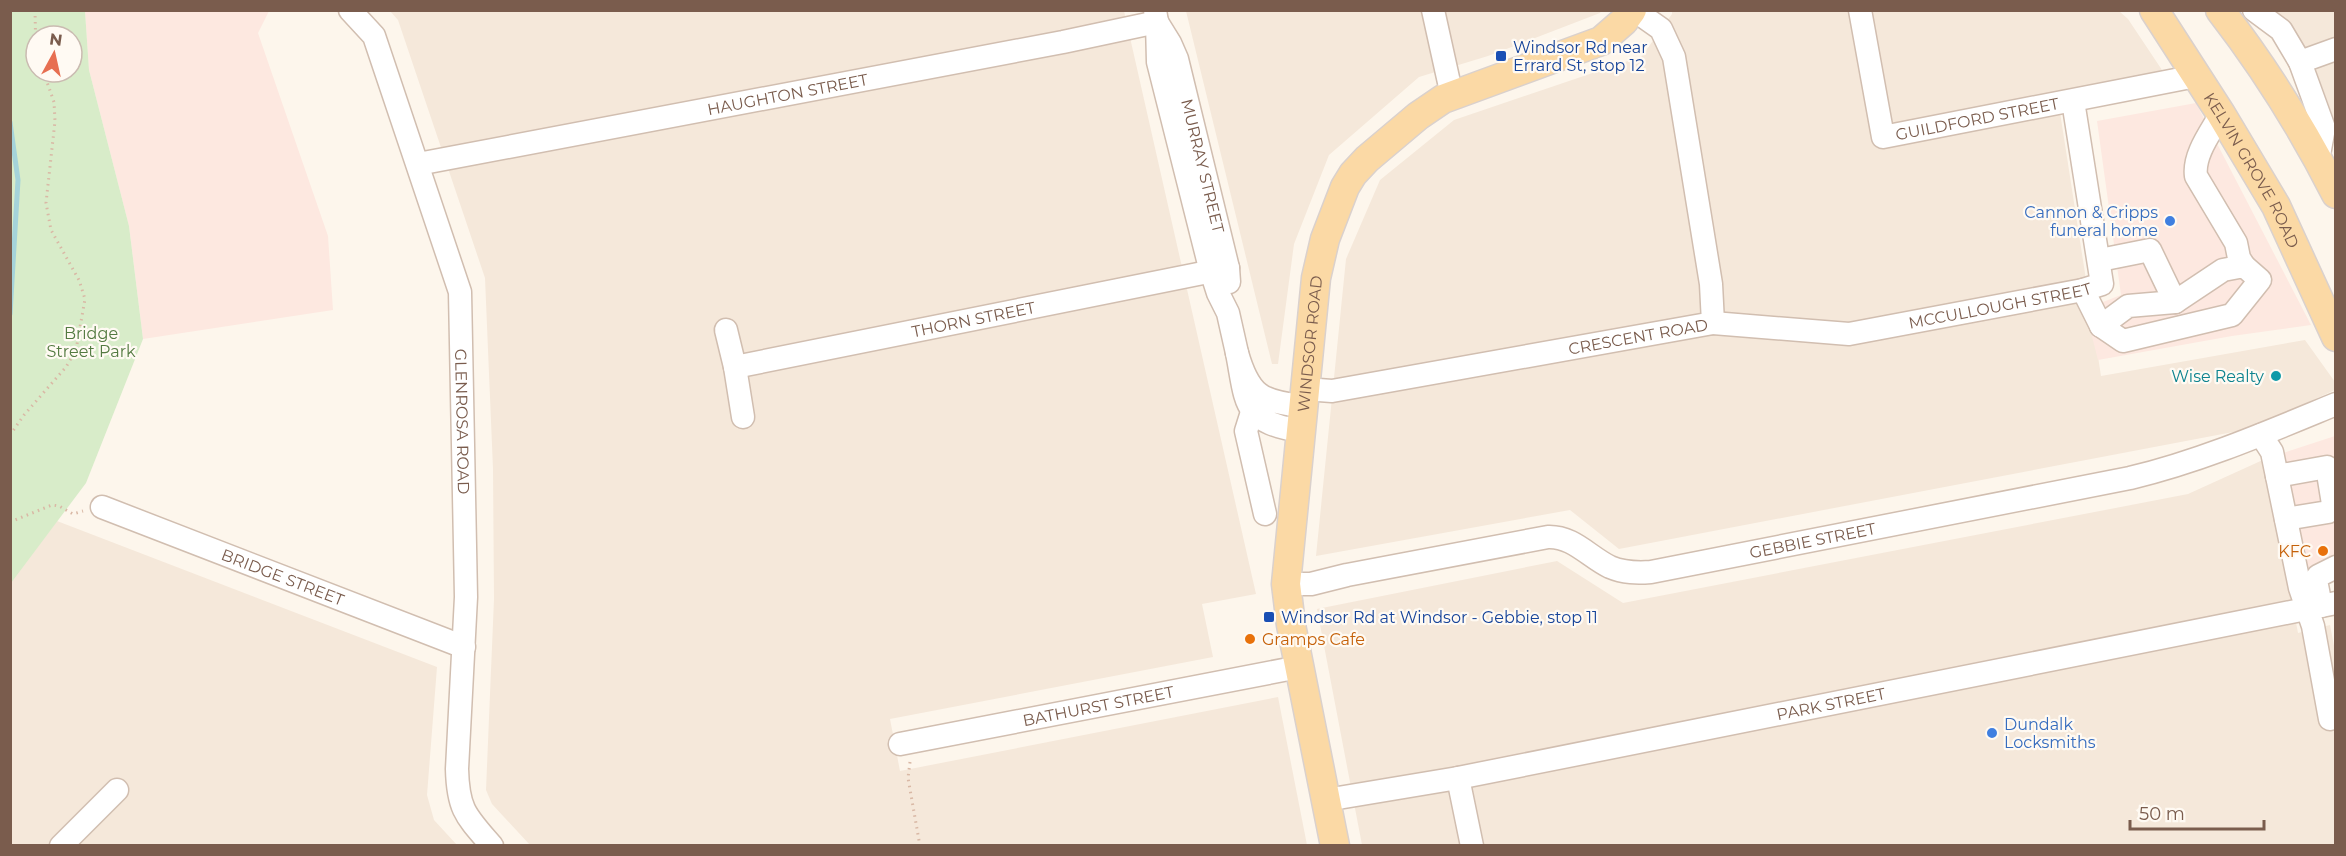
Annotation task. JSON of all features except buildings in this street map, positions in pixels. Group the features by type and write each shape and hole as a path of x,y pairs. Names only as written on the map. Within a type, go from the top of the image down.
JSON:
{"main road":[{"name":"WINDSOR ROAD","path":"1335,846 1291,625 1286,584 1318,260 1348,182 1363,162 1418,116 1437,102 1602,41 1633,10"},
{"name":"KELVIN GROVE ROAD","path":"2154,10 2325,283 2336,337"},
{"path":"2220,10 2279,93 2336,194"}],"street":[{"name":"GLENROSA ROAD","path":"350,10 374,36 460,292 466,597 457,769 458,794 468,818 492,846"},
{"path":"1432,10 1452,96"},
{"name":"CRESCENT ROAD","path":"1303,408 1332,390 1713,323 1711,284 1674,57 1661,29 1633,10"},
{"name":"GUILDFORD STREET","path":"1860,10 1883,137 2196,76"},
{"path":"2254,10 2281,30 2300,62 2324,128 2318,160"},
{"name":"HAUGHTON STREET","path":"418,164 1063,42 1156,16"},
{"name":"MURRAY STREET","path":"1156,16 1177,59 1246,400 1252,412 1246,431 1265,514"},
{"path":"2300,62 2336,49"},
{"name":"MCCULLOUGH STREET","path":"1713,323 1850,334 2084,290 2102,284 2073,101"},
{"path":"2084,290 2101,326 2123,341 2232,315 2260,280 2244,266 2239,258 2236,243 2196,176 2195,166 2198,157 2221,114"},
{"path":"2100,260 2150,250 2175,303"},
{"path":"2101,326 2128,306 2175,303 2223,270 2244,266"},
{"name":"THORN STREET","path":"735,367 1219,270"},
{"path":"726,330 743,417"},
{"name":"MURRAY STREET","path":"1237,353 1247,381 1257,392 1274,403 1303,408"},
{"name":"GEBBIE STREET","path":"1286,584 1320,582 1548,537 1570,541 1601,562 1619,570 1651,572 2130,478 2178,466 2336,404"},
{"path":"1252,412 1268,423 1303,408"},
{"path":"2261,435 2272,452 2300,588 2321,606"},
{"path":"2277,476 2331,466 2333,504 2328,512 2286,519"},
{"name":"BRIDGE STREET","path":"102,507 464,647"},
{"path":"2330,719 2313,626 2321,606 2316,580 2318,576 2336,567"},
{"name":"PARK STREET","path":"1326,800 1458,778 2321,606"},
{"name":"BATHURST STREET","path":"907,742 1299,667"},
{"path":"1458,778 1472,846"},
{"path":"61,846 117,790"}],"path":[{"path":"10,435 24,415 66,367 76,350 85,299 79,280 51,230 49,221 46,203 55,121 54,102 48,84"},
{"path":"10,522 52,505 59,506 73,514 102,507"},
{"path":"907,742 908,778 920,846"}],"shaded area":[{"path":"85,11 269,11 258,33 328,236 333,310 143,339 129,226 89,70"},
{"path":"390,11 1124,11 1256,594 1202,604 1213,657 890,719 900,771 1278,697 1307,845 530,845 492,804 486,790 494,599 493,469 485,278 398,20"},
{"path":"1186,11 1601,11 1488,56 1419,77 1329,155 1294,244 1278,364 1272,364"},
{"path":"1672,11 2119,11 2128,19 2164,73 2057,93 2101,376 2305,340 2335,382 2335,390 2249,429 1619,549 1570,510 1316,556 1346,259 1380,180 1454,120 1628,61 1637,63"},
{"path":"2271,11 2335,11 2335,122 2315,68 2298,36"},
{"path":"2196,103 2311,325 2232,336 2098,360 2085,309 2121,295 2097,121"},
{"path":"2335,436 2335,576 2291,585 2265,459"},
{"path":"2265,459 2298,633 2330,625 2336,656 2335,845 1362,845 1317,609 1557,561 1623,603 2188,494"},
{"path":"57,521 437,667 427,795 434,820 457,845 11,845 10,583"}],"green space":[{"name":"Bridge Street Park","path":"10,11 85,11 89,70 129,226 143,339 86,483 11,583"}],"waterway":[{"path":"10,122 18,180 10,314"}],"place":[{"name":"Windsor Rd near Errard St, stop 12","path":"1501,56"},
{"name":"Cannon & Cripps funeral home","path":"2170,221"},
{"name":"Wise Realty","path":"2276,376"},
{"name":"KFC","path":"2323,551"},
{"name":"Windsor Rd at Windsor - Gebbie, stop 11","path":"1269,617"},
{"name":"Gramps Cafe","path":"1250,639"},
{"name":"Dundalk Locksmiths","path":"1992,733"}]}
